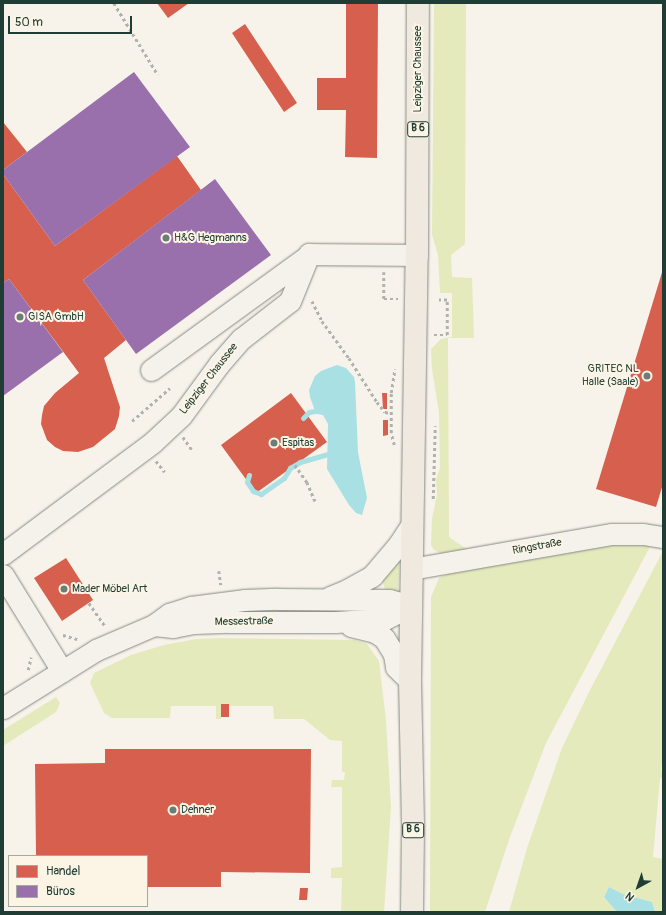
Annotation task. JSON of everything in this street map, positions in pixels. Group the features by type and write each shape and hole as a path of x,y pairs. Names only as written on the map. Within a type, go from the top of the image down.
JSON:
{"main road":[{"name":"Leipziger Chaussee","path":"411,606 417,255 418,3"},
{"name":"B 6","path":"411,606 410,681 413,824 412,912"}],"street":[{"path":"151,370 309,254 417,255"},
{"name":"Leipziger Chaussee","path":"3,554 153,442 181,416 219,364 241,339 290,301 309,254"},
{"name":"Messestraße","path":"322,600 347,590 372,576 399,544 412,524"},
{"name":"Ringstraße","path":"411,568 612,534 643,534 663,538"},
{"path":"3,576 62,671"},
{"name":"Messestraße","path":"3,708 96,650 154,625 169,614 191,607 244,600 389,600 411,606"},
{"name":"Messestraße","path":"154,625 173,627 194,623 335,622 385,619 411,606"},
{"name":"Messestraße","path":"335,622 376,632 384,638 394,654 396,667 410,681"}],"path":[{"path":"114,3 158,75"},
{"path":"384,276 384,299 398,299"},
{"path":"432,335 447,335 447,300 439,300"},
{"path":"312,301 322,321 349,358 377,402 385,412 391,413"},
{"path":"395,365 391,393 391,440 395,450"},
{"path":"132,421 170,388"},
{"path":"181,434 192,450"},
{"path":"152,456 165,472"},
{"path":"295,465 307,482 315,500"},
{"path":"219,571 222,591"},
{"path":"90,603 105,627"},
{"path":"99,630 110,624"},
{"path":"59,633 74,640 81,638"}],"green space":[{"path":"434,3 466,3 465,244 451,255 452,277 472,278 474,338 448,338 449,537 471,552 442,554 434,550 431,545 432,519 437,495 436,479 440,468 439,413 432,369 431,349 441,339 452,337 452,293 440,293 438,255 432,235"},
{"path":"652,543 546,743 510,837 485,912 430,912 431,597 439,578 456,570 592,545"},
{"path":"663,551 663,751 661,772 663,773 663,778 660,778 653,857 663,859 663,912 655,912 652,902 623,894 609,887 604,897 617,912 509,912 527,848 562,748 589,692"},
{"path":"399,560 398,593 386,593 383,582 380,578"},
{"path":"277,607 371,607 371,613 277,613"},
{"path":"196,639 354,640 367,644 379,661 386,720 391,807 384,912 341,912 342,878 331,878 331,868 342,867 342,787 331,787 332,780 344,780 345,772 342,772 342,741 330,740 304,719 274,719 273,706 229,706 229,704 222,704 221,719 216,719 216,706 171,706 170,718 112,718 104,713 90,683 94,673 131,655 164,645"},
{"path":"56,697 60,703 56,712 3,746 3,730"}],"water":[{"path":"337,365 346,368 354,377 355,382 358,452 367,498 362,515 356,513 349,505 327,469 328,424 323,415 317,414 315,411 310,397 309,390 315,376 321,371"},
{"path":"609,887 623,894 652,902 655,912 617,912 604,897"}],"building: Handel":[{"path":"157,3 189,3 168,18"},
{"path":"346,3 378,3 377,158 345,157 346,110 317,110 317,78 346,78"},
{"path":"245,24 297,103 284,112 232,33"},
{"path":"3,122 27,152 3,170"},
{"path":"177,156 201,190 83,280 126,340 104,358 120,407 119,416 115,429 93,447 78,452 63,451 55,447 47,440 41,424 42,415 44,406 55,393 79,373 9,279 3,283 3,174 55,246"},
{"name":"GRITEC NL Halle (Saale)","path":"663,269 663,484 656,507 596,489"},
{"name":"Espitas","path":"291,393 327,442 256,493 221,445"},
{"path":"382,393 387,393 387,409 383,409"},
{"path":"383,420 388,420 388,435 383,436"},
{"name":"Mader Möbel Art","path":"66,558 93,600 62,621 34,578"},
{"path":"221,704 229,704 229,717 221,717"},
{"name":"Dehner","path":"105,749 311,749 310,873 221,872 221,887 148,887 148,855 36,855 35,764 105,763"},
{"path":"300,888 308,888 307,900 299,900"}],"building: Büros":[{"path":"134,72 190,147 55,246 3,174 3,170"},
{"path":"215,179 271,255 136,354 83,280"},
{"name":"GISA GmbH","path":"9,279 63,352 3,396 3,283"}],"waterway":[{"path":"303,418 309,412 315,411"},
{"path":"249,475 247,482 253,491 261,494 284,478 290,468 300,462 328,454"}],"place":[{"name":"H&G Hegmanns","path":"166,238"},
{"name":"GISA GmbH","path":"20,317"},
{"name":"GRITEC NL Halle (Saale)","path":"647,376"},
{"name":"Espitas","path":"274,443"},
{"name":"Mader Möbel Art","path":"64,589"},
{"name":"Dehner","path":"173,810"}]}
